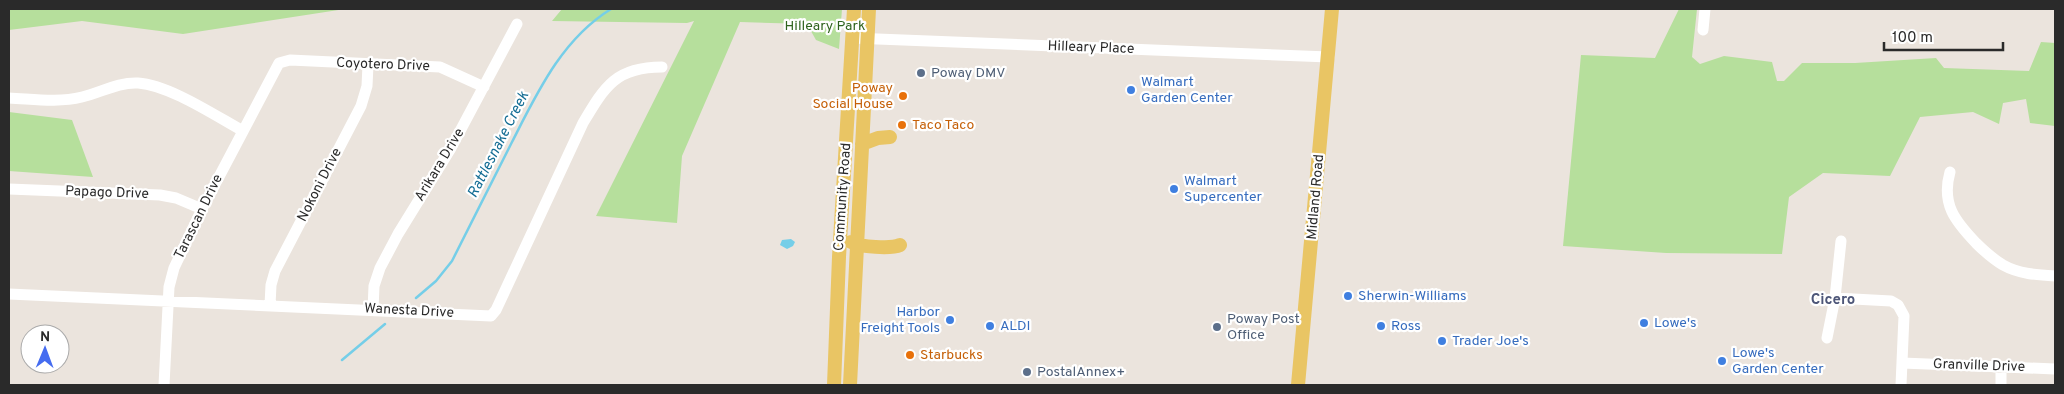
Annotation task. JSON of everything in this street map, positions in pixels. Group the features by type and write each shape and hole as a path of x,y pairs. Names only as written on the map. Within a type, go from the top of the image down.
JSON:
{"main road":[{"name":"Community Road","path":"834,385 854,9"},
{"name":"Community Road","path":"851,381 869,9"},
{"name":"Midland Road","path":"1298,385 1332,9"},
{"path":"862,144 878,138 890,137"},
{"path":"846,142 851,178 849,239 857,245 894,247 900,245 891,240 867,235 858,226"},
{"path":"839,270 844,270 848,274 848,309 853,330"},
{"path":"838,320 842,334 842,373 851,381"}],"street":[{"path":"1703,30 1705,9"},
{"name":"Arikara Drive","path":"373,310 374,286 380,268 398,234 451,148 517,24"},
{"name":"Hilleary Place","path":"852,38 1329,57"},
{"name":"Coyotero Drive","path":"279,63 287,60 440,67 484,88"},
{"name":"Tarascan Drive","path":"164,385 168,301 172,273 202,209 279,63"},
{"name":"Nokoni Drive","path":"270,305 271,285 275,272 360,106 367,86 368,65"},
{"name":"Wanesta Drive","path":"9,294 486,316 494,313 583,123 594,104 608,85 624,73 645,67 662,67"},
{"path":"9,98 62,100 81,98 118,86 138,83 166,90 243,130"},
{"path":"1950,172 1947,182 1949,207 1957,223 1987,254 2003,265 2021,272 2055,276"},
{"name":"Papago Drive","path":"9,189 160,195 176,198 202,209"},
{"path":"1827,338 1835,298 1841,241"},
{"path":"1835,298 1891,301 1898,305 1904,316 1901,385"},
{"name":"Granville Drive","path":"1902,363 2055,369"},
{"path":"2001,368 2001,385"}],"green space":[{"path":"9,9 345,9 183,34 82,21 9,30"},
{"name":"Hilleary Park","path":"562,9 842,9 839,49 816,40 807,24 740,22 682,156 677,223 596,216 694,21 687,23 552,21"},
{"path":"1679,9 1697,9 1692,57 1700,64 1724,56 1772,62 1777,81 1784,81 1802,63 1855,63 1936,58 1944,68 2029,71 2041,42 2055,43 2055,126 2030,123 2026,99 2003,103 1999,124 1973,112 1920,117 1890,176 1823,173 1789,197 1782,254 1666,253 1563,246 1581,55 1655,58"},
{"path":"9,112 72,120 93,177 9,171"}],"water":[{"path":"791,239 795,242 793,246 787,249 780,245 782,240"}],"waterway":[{"name":"Rattlesnake Creek","path":"416,298 436,281 452,261 531,105 553,68 578,36 611,9"},
{"name":"Rattlesnake Creek","path":"342,360 385,324"}],"place":[{"name":"Poway DMV","path":"921,73"},
{"name":"Walmart Garden Center","path":"1131,90"},
{"name":"Poway Social House","path":"903,96"},
{"name":"Taco Taco","path":"902,125"},
{"name":"Walmart Supercenter","path":"1174,189"},
{"name":"Sherwin-Williams","path":"1348,296"},
{"name":"Harbor Freight Tools","path":"950,320"},
{"name":"Lowe's","path":"1644,323"},
{"name":"ALDI","path":"990,326"},
{"name":"Ross","path":"1381,326"},
{"name":"Poway Post Office","path":"1217,327"},
{"name":"Trader Joe's","path":"1442,341"},
{"name":"Starbucks","path":"910,355"},
{"name":"Lowe's Garden Center","path":"1722,361"},
{"name":"PostalAnnex+","path":"1027,372"}],"district":[{"name":"Cicero","path":"1833,300"}]}
